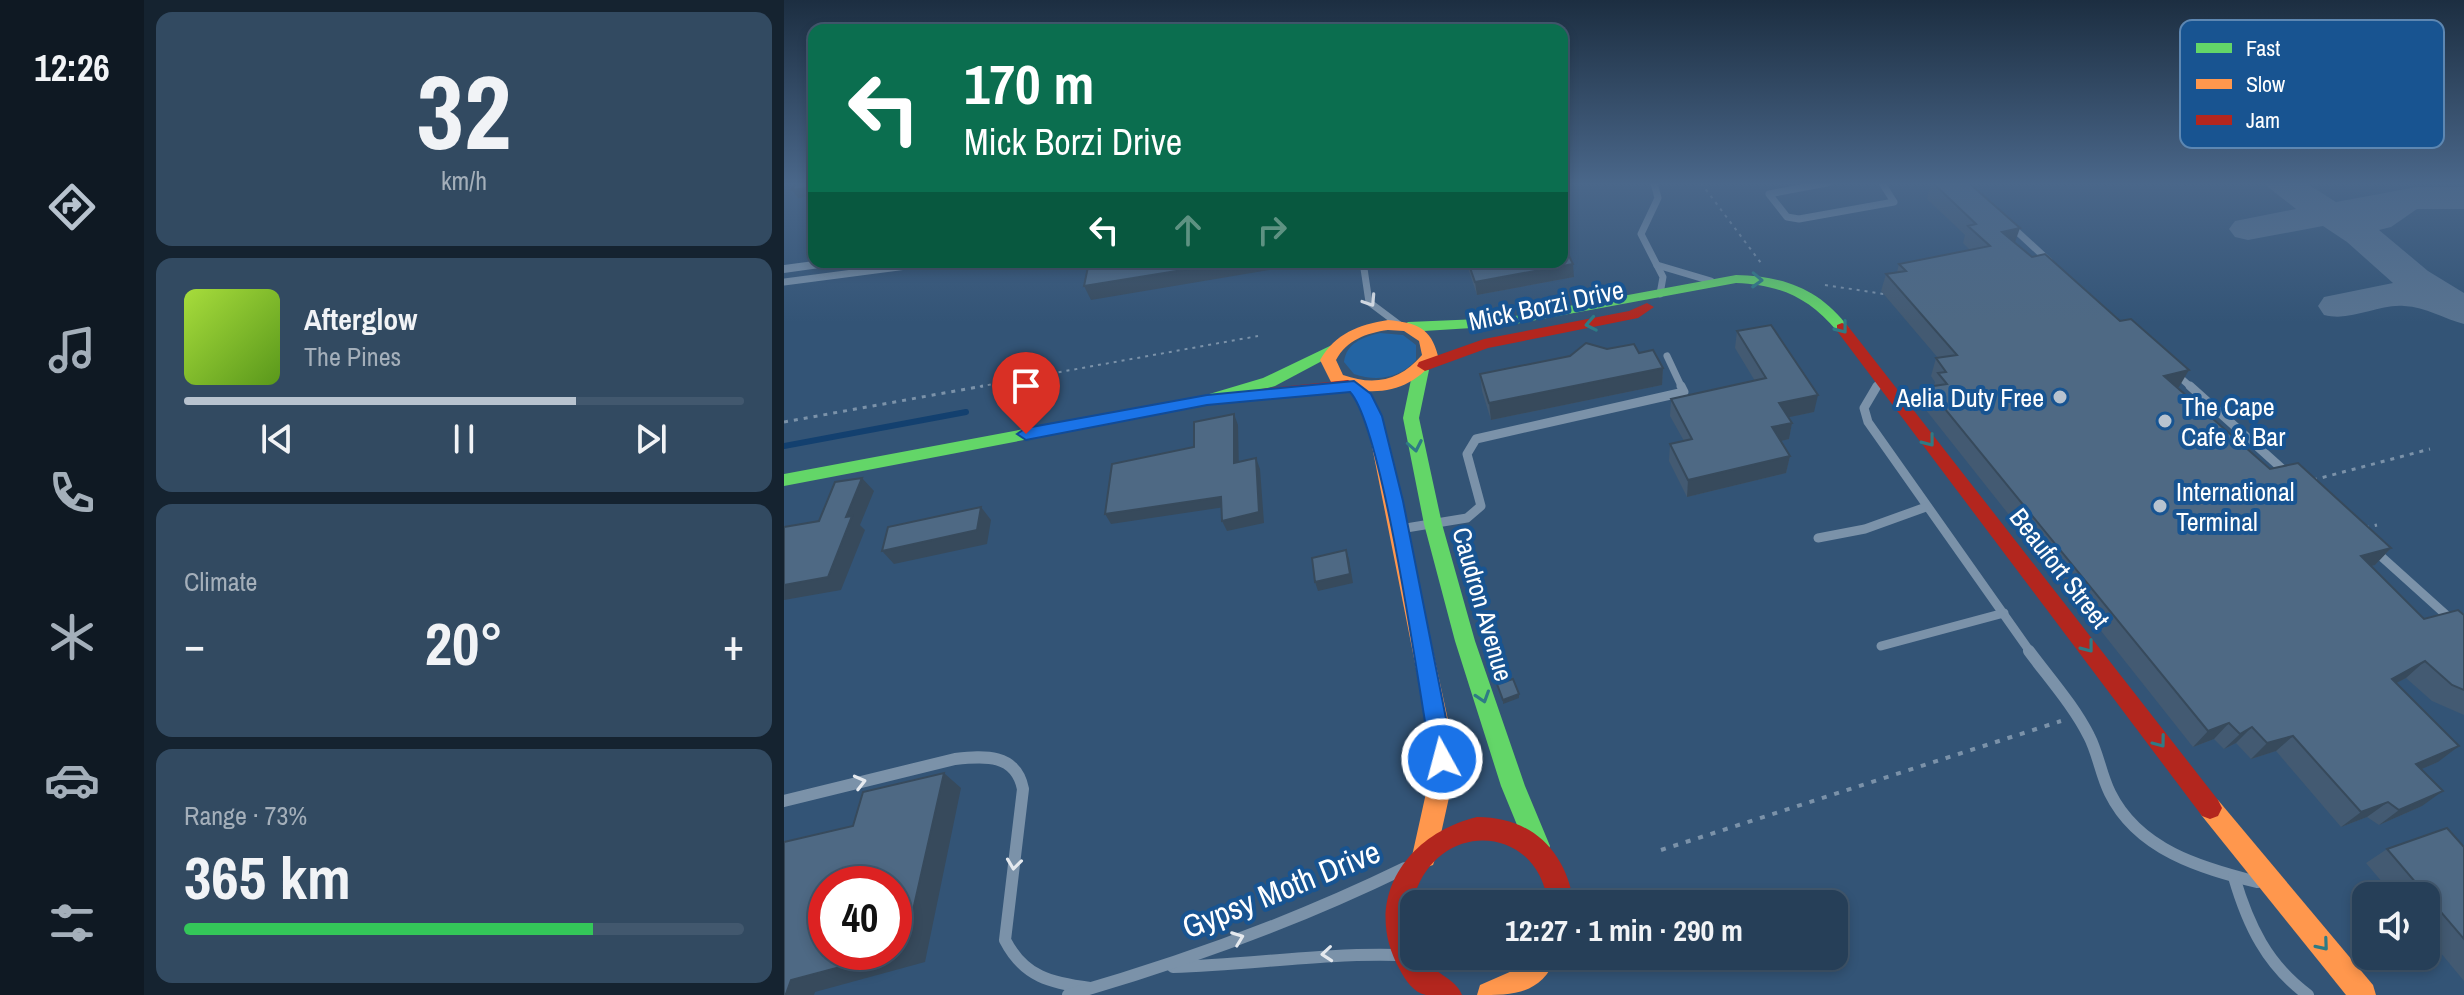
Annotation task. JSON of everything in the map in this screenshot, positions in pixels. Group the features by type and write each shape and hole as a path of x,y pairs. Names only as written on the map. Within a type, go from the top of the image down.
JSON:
{"street":[{"path":"784,261 808,257"},
{"path":"784,269 808,266"},
{"name":"Beaufort Street","path":"1660,294 1718,282 1759,279 1779,281 1807,292 1827,308 2272,885 2363,995"},
{"name":"Mick Borzi Drive","path":"1405,326 1488,325 1660,294"},
{"name":"Mick Borzi Drive","path":"1423,368 1484,344 1633,315 1660,294"},
{"path":"784,480 1207,400 1351,386 1391,386 1423,368 1430,347 1426,339 1405,326 1361,329 1332,350 1269,382 1207,400"},
{"path":"1332,350 1330,370 1365,398 1374,416 1400,529 1442,759 1420,859"},
{"name":"Caudron Avenue","path":"1423,368 1411,418 1433,524 1470,656 1519,807 1538,846 1554,867 1558,890"},
{"path":"1402,890 1420,859 1438,842 1464,830 1490,827 1516,832 1538,846"},
{"path":"1400,898 1396,917 1400,948"},
{"path":"1414,970 1429,987 1449,995"},
{"path":"1505,993 1534,970"}],"lane":[{"path":"1643,229 1641,234 1663,277 1660,294"},
{"path":"2015,229 2061,271"},
{"path":"1657,265 1718,282"},
{"path":"784,282 891,268"},
{"path":"1363,268 1365,297 1371,308 1405,326"},
{"path":"1400,529 1467,518 1481,506 1467,454 1476,439 1684,392 1667,356"},
{"path":"2162,361 2299,484"},
{"path":"1881,379 1864,408 1868,422 2090,737 2104,784 2143,839 2174,857 2234,877 2272,885"},
{"path":"1818,538 1865,529 1926,507"},
{"path":"2353,532 2464,631"},
{"path":"1881,646 2004,613"},
{"name":"Gypsy Moth Drive","path":"784,801 947,760 986,757 1011,765 1021,775 1023,789 1005,940 1015,962 1027,973 1044,982 1090,988"},
{"name":"Gypsy Moth Drive","path":"1068,995 1166,967 1337,901 1420,859"},
{"path":"2234,877 2245,917 2266,953 2293,985 2308,995"},
{"name":"Gypsy Moth Drive","path":"1166,967 1237,965 1332,953 1388,952 1400,958"},
{"path":"1410,970 1420,995"}],"path":[{"path":"1736,229 1763,265"},
{"path":"1814,282 1884,294"},
{"path":"784,422 1258,336"},
{"path":"2299,484 2430,449"},
{"path":"2353,532 2377,525"},
{"path":"1661,850 2076,717"}],"shaded area":[{"path":"1380,333 1403,335 1416,345 1416,360 1403,371 1388,377 1371,378 1354,374 1344,362 1348,350 1362,339"}],"building":[{"name":"International Terminal","path":"1972,229 2014,229 2002,232 2032,257 2045,254 2120,321 2131,319 2189,370 2164,376 2270,469 2298,463 2391,548 2361,556 2424,619 2458,610 2464,615 2464,690 2452,685 2425,661 2392,679 2459,746 2416,764 2443,791 2399,810 2388,802 2361,812 2293,736 2267,743 2252,727 2240,734 2229,723 2208,731 1927,387 1947,384 1938,373 1946,372 1936,358 1957,355 1886,274 1906,271 1899,264 1990,246"},
{"path":"1088,268 1195,268 1084,286"},
{"path":"1470,268 1551,268 1475,282"},
{"path":"1771,325 1818,395 1779,403 1792,423 1772,427 1790,456 1688,480 1670,444 1692,439 1671,399 1766,378 1737,331"},
{"path":"1586,343 1607,349 1634,344 1639,353 1653,350 1663,368 1489,403 1480,374 1570,356"},
{"path":"1234,414 1234,463 1256,458 1259,512 1222,521 1221,497 1105,514 1112,464 1194,447 1194,422"},
{"path":"862,478 846,517 852,516 828,577 784,585 784,527 819,521 835,482"},
{"path":"981,507 977,530 882,551 888,527"},
{"path":"1346,550 1350,574 1315,582 1312,558"},
{"path":"1513,679 1519,694 1503,700 1497,684"},
{"path":"944,773 912,915 912,866 808,866 808,970 829,970 791,980 784,994 784,842 853,826 863,792"},
{"path":"2447,828 2464,847 2464,939 2440,911 2440,882 2415,882 2387,849"}],"waterway":[{"path":"784,446 966,412"}],"taxiway":[{"path":"2354,229 2414,280 2464,311"},
{"path":"2339,306 2403,293 2450,303"}],"traffic: fast":[{"path":"1408,327 1504,322 1736,279 1769,281 1796,289 1820,304 1842,328"},
{"path":"784,480 1207,400 1269,382 1332,350"},
{"path":"1421,370 1411,418 1433,524 1465,641 1513,786 1538,846"}],"traffic: slow":[{"path":"1388,325 1408,327 1426,339 1430,356 1421,367 1400,382 1376,387 1337,378 1328,360 1339,344 1353,334 1388,325"},
{"path":"1354,386 1374,416 1439,729 1440,784 1424,856"},
{"path":"2210,808 2363,995"},
{"path":"1490,995 1521,980 1531,970"}],"traffic: jam":[{"path":"1425,366 1484,344 1633,315 1647,307"},
{"path":"1842,328 2210,808"},
{"path":"1261,394 1348,385"},
{"path":"1404,890 1412,873 1439,843 1477,828 1495,828 1513,833 1528,842 1552,869 1559,890"},
{"path":"1400,907 1400,936"},
{"path":"1414,970 1449,995"}],"place":[{"name":"Aelia Duty Free","path":"2060,397"},
{"name":"The Cape Cafe & Bar","path":"2165,421"},
{"name":"International Terminal","path":"2160,506"}],"route":[{"path":"1026,434 1207,400 1354,386 1365,398 1374,416 1400,529 1439,729 1442,759"}]}
